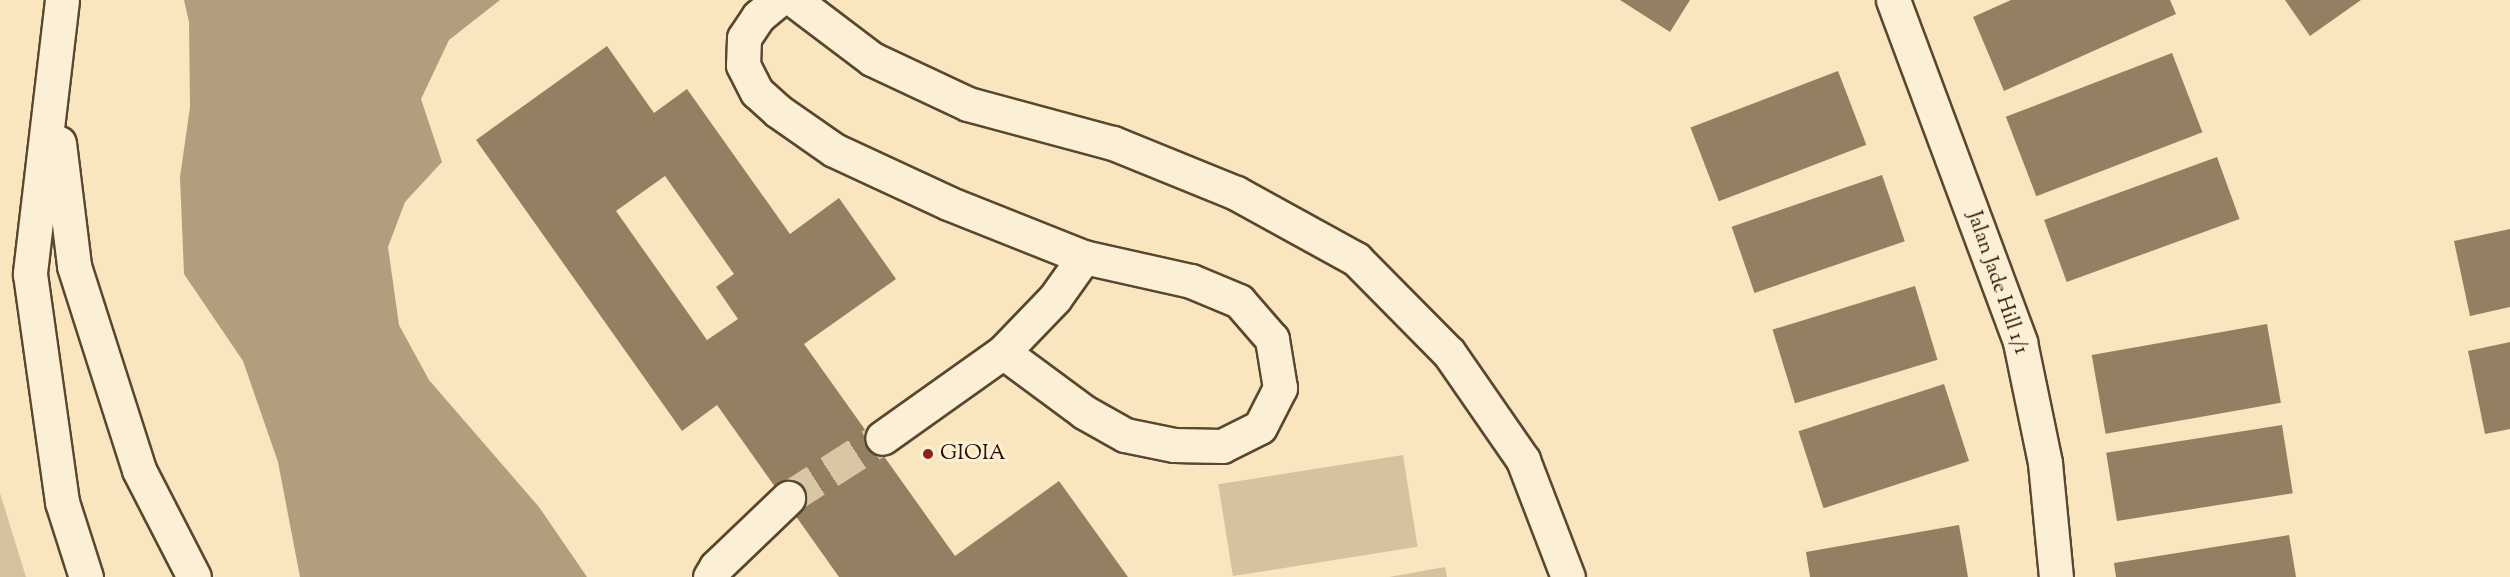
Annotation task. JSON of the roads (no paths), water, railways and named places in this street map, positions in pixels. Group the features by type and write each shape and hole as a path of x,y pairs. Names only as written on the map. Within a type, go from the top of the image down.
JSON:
{"street":[{"path":"62,0 53,93 30,274 62,502 86,577"},
{"path":"778,0 744,38 743,65 757,92 778,111 834,150 948,203 1084,257 1191,281 1239,301 1272,339 1280,388 1260,427 1222,446 1174,445 1125,435 1083,412 1003,352"},
{"path":"794,0 872,59 968,104 1113,143 1236,193 1356,259 1449,353 1523,460 1568,577"},
{"name":"Jalan Jade Hill 1/1","path":"1893,0 2020,342 2045,463 2056,577"},
{"path":"53,93 74,266 139,470 194,577"},
{"path":"882,438 1003,352 1055,298 1084,257"},
{"path":"713,572 788,498"}],"tunnel":[{"path":"788,498 882,438"}],"place":[{"name":"GIOIA","path":"928,454"}]}
